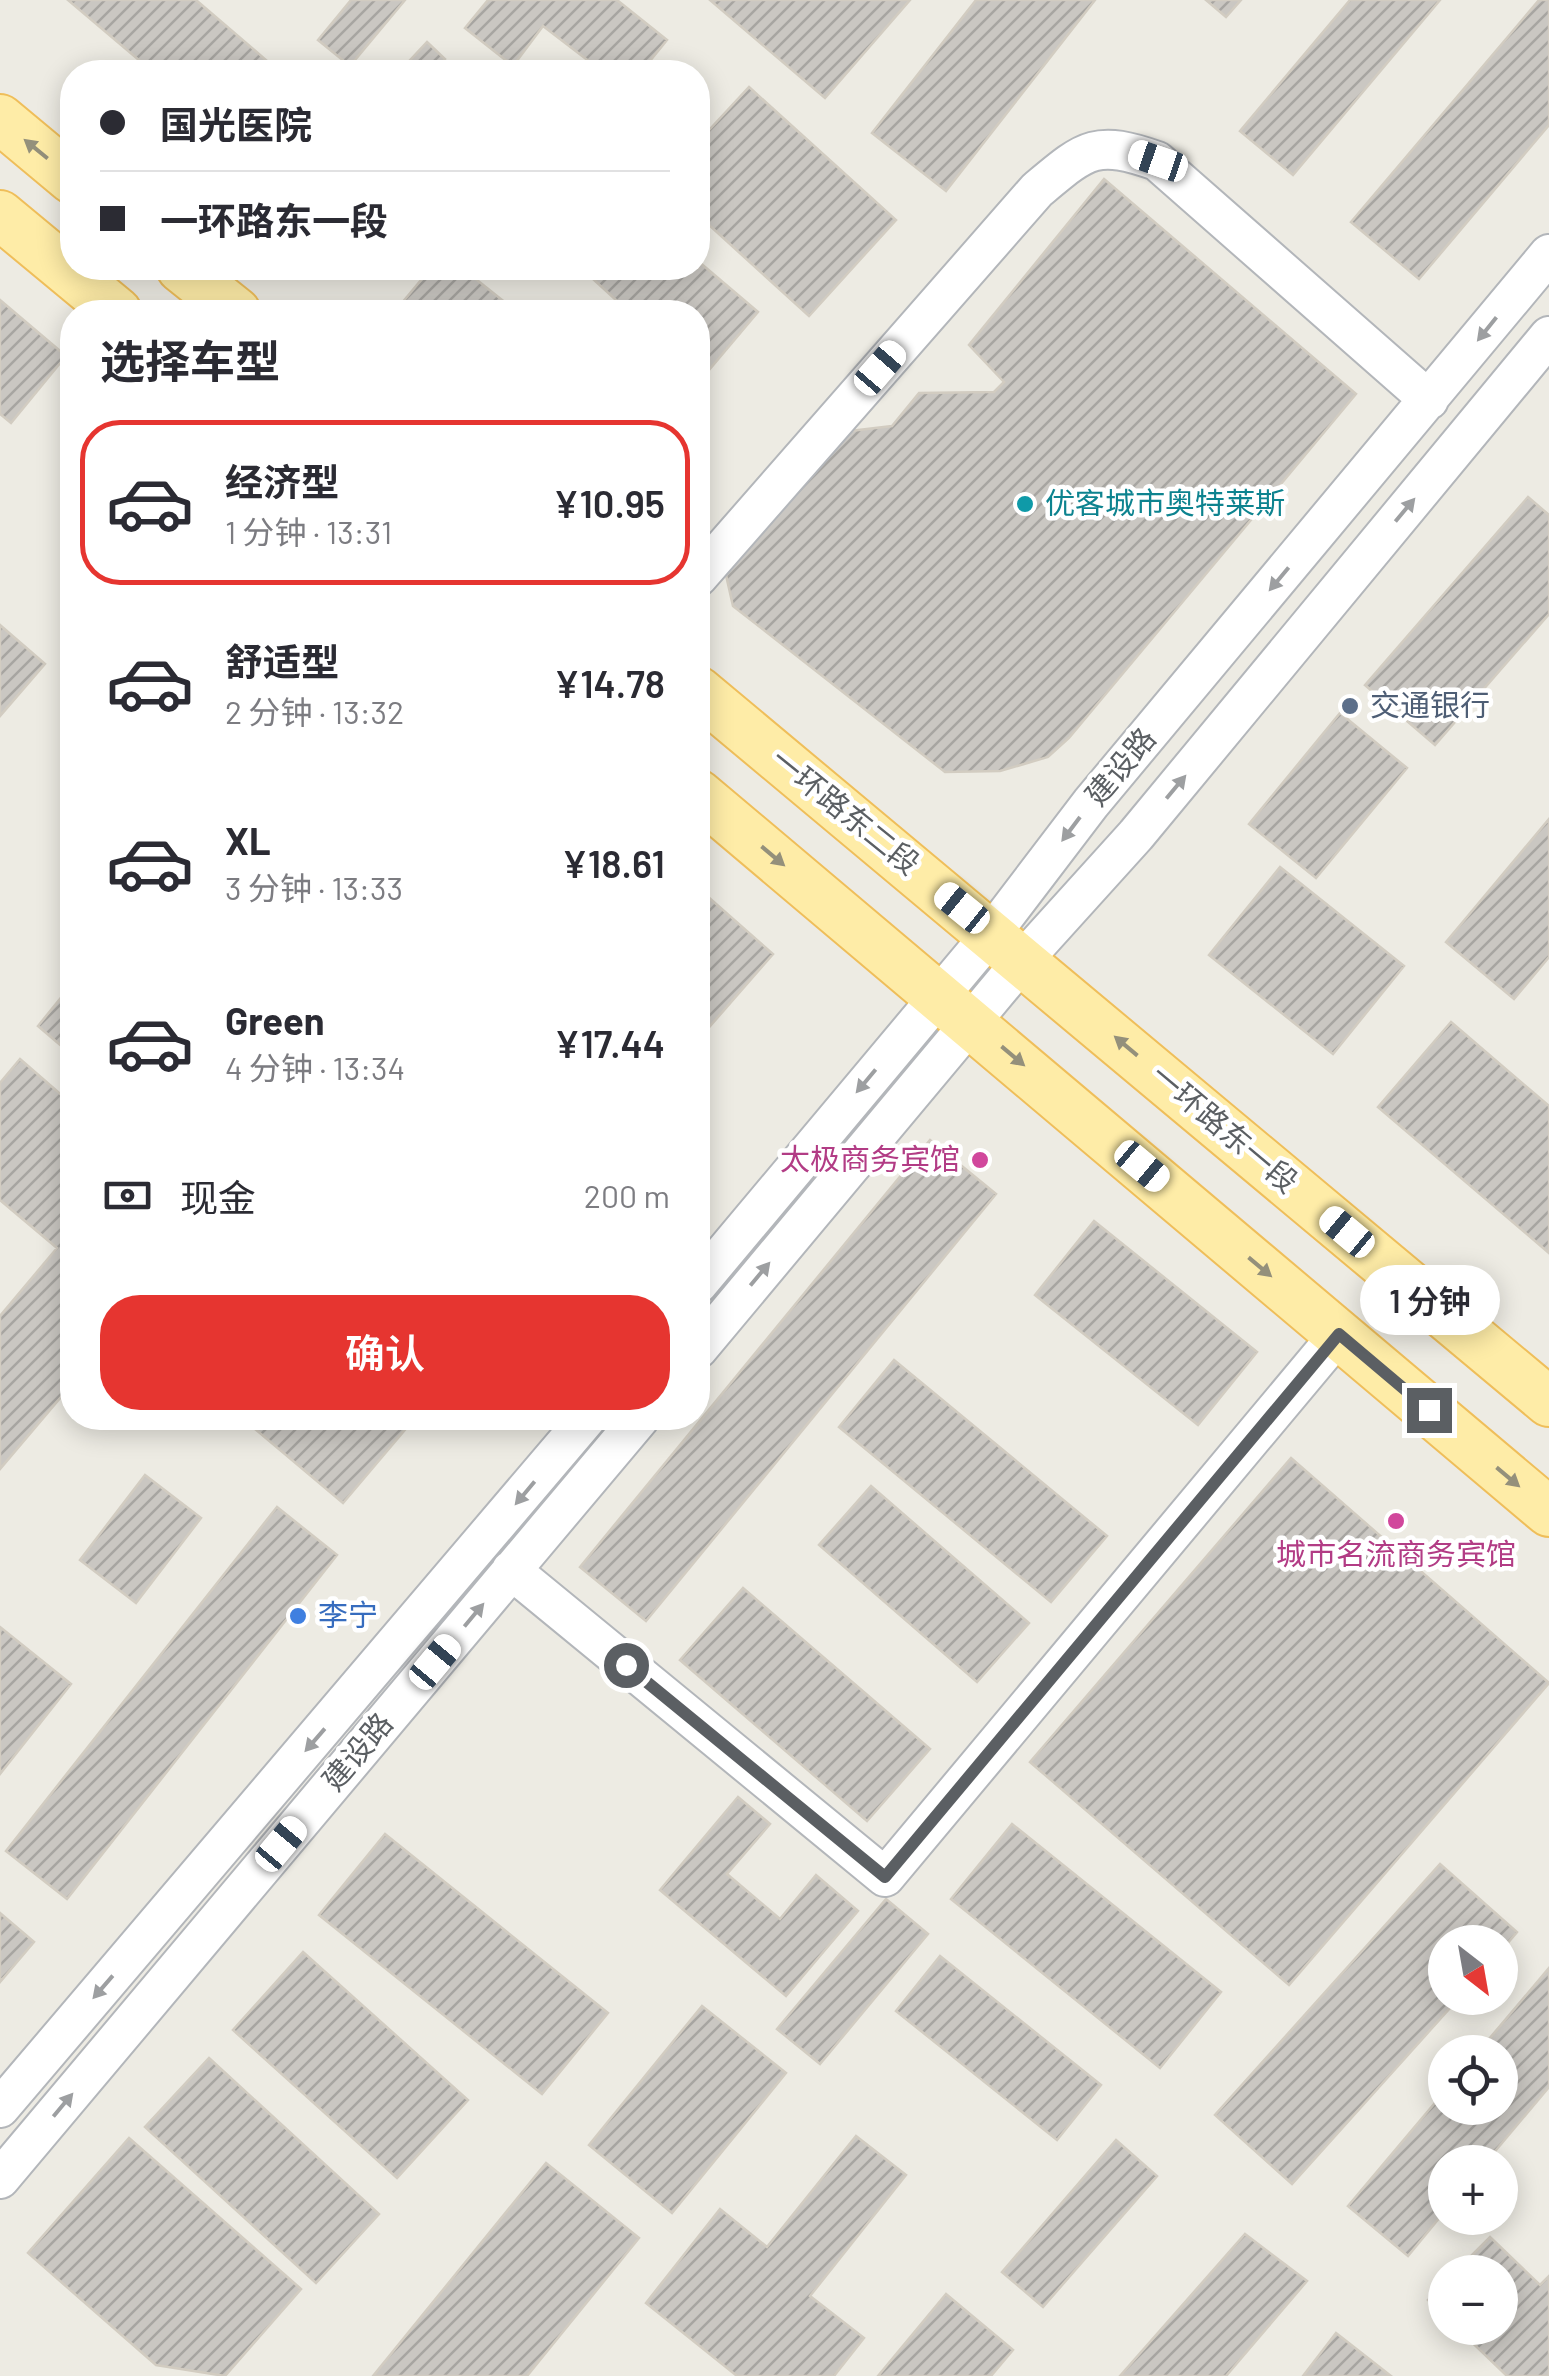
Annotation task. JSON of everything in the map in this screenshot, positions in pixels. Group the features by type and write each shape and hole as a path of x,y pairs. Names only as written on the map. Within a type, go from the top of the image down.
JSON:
{"main road":[{"path":"0,119 60,169"},
{"path":"0,215 60,264"},
{"path":"79,280 103,300"},
{"path":"196,280 221,300"},
{"name":"一环路东二段","path":"710,701 1008,946"},
{"path":"710,804 1549,1512"},
{"name":"一环路东一段","path":"1008,946 1549,1402"}],"street":[{"path":"710,563 1037,190 1085,150 1117,147 1158,161 1429,400"},
{"name":"建设路","path":"1008,946 1091,802 1549,254"},
{"name":"建设路","path":"710,1271 1008,946 1136,835 1549,336"},
{"name":"建设路","path":"710,1333 955,1007"},
{"path":"512,1570 885,1877 1339,1334"},
{"name":"建设路","path":"0,2108 578,1430"},
{"name":"建设路","path":"0,2180 630,1430"}],"building":[{"path":"68,0 196,0 266,60 139,60"},
{"path":"351,0 405,0 355,60 343,60 318,40"},
{"path":"488,0 617,0 667,40 651,60 587,60 543,26 518,60 505,60 465,28"},
{"path":"710,0 910,0 825,98"},
{"path":"976,0 1095,0 946,191 872,133"},
{"path":"1206,0 1241,0 1226,17"},
{"path":"1350,0 1440,0 1293,175 1240,131"},
{"path":"1539,0 1549,0 1549,125 1419,279 1351,222"},
{"path":"427,42 445,59 444,60 410,60"},
{"path":"749,87 896,220 809,316 710,226 710,129"},
{"name":"优客城市奥特莱斯","path":"1104,179 1356,394 1069,738 1048,757 1000,771 945,772 733,606 726,575 842,432 892,426 919,393 994,392 1004,382 969,345"},
{"path":"710,271 758,312 710,369 710,300 616,300 594,280 710,280"},
{"path":"421,280 477,280 502,300 404,300"},
{"path":"0,300 60,351 60,363 11,423 0,414"},
{"path":"1528,497 1549,515 1549,614 1435,745 1365,685"},
{"path":"0,625 45,664 0,716"},
{"path":"1340,713 1407,768 1316,878 1249,824"},
{"path":"1549,819 1549,957 1514,999 1446,942"},
{"path":"1280,867 1404,966 1333,1054 1209,955"},
{"path":"710,899 773,954 710,1026"},
{"path":"60,999 60,1045 38,1026"},
{"path":"1451,1022 1549,1106 1549,1253 1378,1107"},
{"path":"20,1059 60,1094 60,1398 0,1469 0,1316 57,1248 0,1200 0,1083"},
{"path":"930,1140 996,1194 646,1621 580,1567 692,1430 710,1430 710,1408"},
{"path":"1094,1221 1257,1352 1198,1425 1035,1295"},
{"path":"894,1360 1107,1536 1051,1602 839,1427"},
{"path":"256,1430 405,1430 343,1503"},
{"path":"1291,1458 1549,1683 1289,1985 1030,1762"},
{"path":"145,1475 201,1518 136,1603 80,1560"},
{"path":"871,1486 1029,1623 977,1682 819,1545"},
{"path":"277,1507 337,1555 67,1899 6,1851"},
{"path":"743,1588 930,1749 867,1821 680,1660"},
{"path":"0,1627 71,1684 0,1774"},
{"path":"738,1797 770,1824 727,1874 780,1919 816,1875 858,1911 786,1996 660,1890"},
{"path":"1012,1824 1221,1992 1160,2068 951,1899"},
{"path":"385,1834 608,2013 542,2094 319,1915"},
{"path":"1440,1864 1509,1925 1428,1925 1428,2015 1444,2015 1292,2184 1215,2115"},
{"path":"886,1899 928,1934 820,2064 777,2029"},
{"path":"0,1913 34,1942 0,1982"},
{"path":"303,1952 468,2100 397,2178 233,2030"},
{"path":"940,1956 1101,2085 1057,2140 896,2011"},
{"path":"1549,1968 1549,2087 1518,2124 1518,2035 1492,2035 1509,2015 1518,2015 1518,2005"},
{"path":"702,2006 786,2073 672,2213 589,2145"},
{"path":"209,2058 379,2214 316,2283 145,2127"},
{"path":"1428,2111 1428,2125 1517,2125 1500,2145 1428,2145 1428,2232 1408,2256 1348,2206"},
{"path":"856,2136 906,2175 810,2296 864,2338 834,2376 737,2376 646,2303 720,2209 767,2247"},
{"path":"129,2138 301,2289 225,2376 156,2365 28,2253"},
{"path":"1116,2140 1157,2176 1043,2307 1002,2272"},
{"path":"546,2163 639,2238 527,2376 373,2376"},
{"path":"1245,2234 1307,2281 1226,2376 1120,2376"},
{"path":"1490,2237 1509,2255 1472,2255"},
{"path":"1518,2264 1540,2285 1549,2276 1549,2376 1507,2376 1475,2345 1518,2345"},
{"path":"946,2294 1013,2350 991,2376 878,2376"},
{"path":"1336,2333 1391,2376 1303,2376"}],"place":[{"name":"优客城市奥特莱斯","path":"1025,504"},
{"name":"交通银行","path":"1350,706"},
{"name":"太极商务宾馆","path":"980,1160"},
{"name":"城市名流商务宾馆","path":"1396,1521"},
{"name":"李宁","path":"298,1616"}],"route":[{"path":"626,1665 885,1877 1339,1334 1429,1410"}]}
